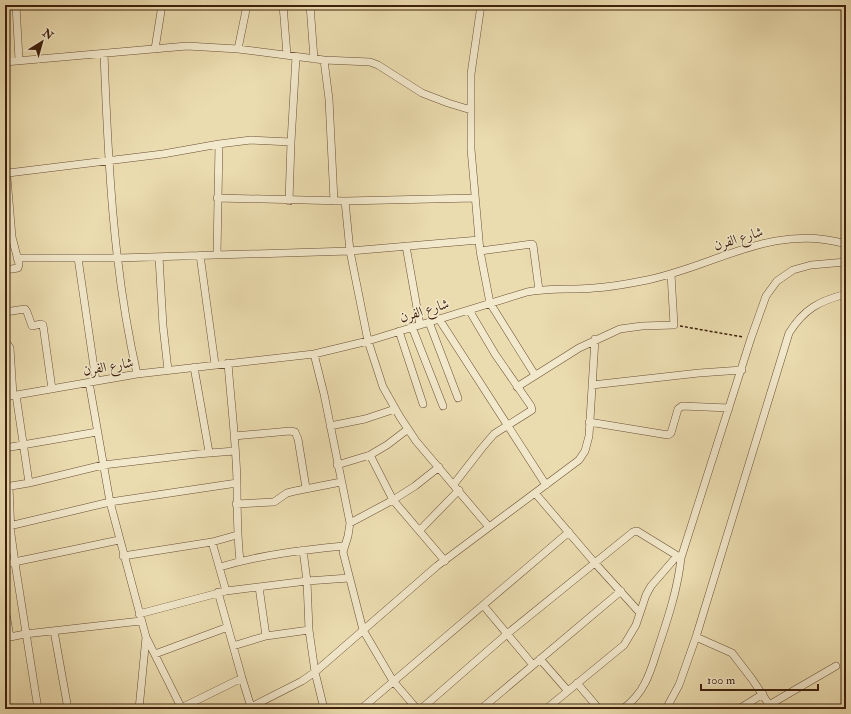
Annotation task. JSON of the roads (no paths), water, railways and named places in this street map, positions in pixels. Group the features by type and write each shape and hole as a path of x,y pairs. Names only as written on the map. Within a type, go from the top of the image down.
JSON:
{"street":[{"path":"16,5 19,60"},
{"path":"155,49 162,5"},
{"path":"238,49 246,5"},
{"path":"283,5 287,55"},
{"path":"310,5 314,59"},
{"path":"481,5 471,74 471,148 480,251 490,303 535,375"},
{"path":"5,62 187,46 238,49 324,60 370,62 378,65 422,93 448,104 471,110"},
{"path":"104,53 109,161 118,258 128,335 137,374"},
{"path":"289,200 296,57"},
{"path":"324,60 329,99 334,201"},
{"path":"8,173 163,154 219,144 259,140 291,142"},
{"path":"217,255 219,144"},
{"path":"5,154 8,173 9,238 19,264 18,268 5,270"},
{"path":"217,198 345,201 475,198"},
{"path":"345,201 350,251 368,341 383,387 416,441 457,487 489,527"},
{"name":"شارع الفرن","path":"5,397 137,374 314,354 368,341 516,294 539,290 594,288 642,281 671,274 754,246 781,239 799,237 818,238 846,244"},
{"path":"17,258 118,258 350,251 479,240"},
{"path":"480,251 532,244 539,290"},
{"path":"406,246 416,326 443,406"},
{"path":"200,255 215,364"},
{"path":"159,257 162,326 168,370"},
{"path":"78,258 97,432 110,502 119,540 146,636 182,708 242,678"},
{"path":"623,709 638,695 650,672 679,576 679,557 766,296 774,284 784,275 801,267 846,262"},
{"path":"517,386 595,339 620,329 642,326 674,326 671,274"},
{"path":"666,709 679,685 696,637 789,333 803,314 813,306 846,294"},
{"path":"5,312 25,309 32,326 43,325 52,389"},
{"path":"420,530 457,487 494,434 532,410 531,406 495,354 469,310"},
{"path":"439,319 546,485"},
{"path":"429,322 458,398"},
{"path":"399,331 423,404"},
{"path":"212,542 220,567 222,592 228,627 249,708 302,681 315,672 445,560 579,460 585,451 589,436 595,339"},
{"path":"5,345 10,348 15,395 29,483"},
{"path":"314,354 350,523 343,552 363,630 393,681 416,709"},
{"path":"228,363 237,483 237,536 240,561"},
{"path":"194,367 209,452"},
{"path":"592,385 699,373 742,370"},
{"path":"590,422 668,435 671,433 678,409 682,406 729,408"},
{"path":"330,426 365,419 396,409"},
{"path":"337,465 370,455 387,445 408,429"},
{"path":"234,436 290,431 295,432 298,439 306,488"},
{"path":"5,448 24,446 97,432"},
{"path":"38,709 8,526 7,487 103,465 209,452 235,451"},
{"path":"370,455 394,500 445,560"},
{"path":"350,523 394,500 439,467"},
{"path":"236,504 274,502 288,493 306,488 341,482"},
{"path":"8,526 110,502 237,483"},
{"path":"535,493 640,613"},
{"path":"421,709 507,634 594,562 636,530 679,557"},
{"path":"361,709 569,532"},
{"path":"123,556 212,542 237,536"},
{"path":"5,564 119,540"},
{"path":"220,567 240,561 303,550 344,546"},
{"path":"303,550 307,581 309,630 315,672 324,709"},
{"path":"546,709 624,645 632,633 646,595 651,586 679,557"},
{"path":"5,608 7,637 140,618 222,592 307,581 349,578"},
{"path":"259,588 266,636"},
{"path":"481,709 622,591"},
{"path":"483,605 533,665"},
{"path":"154,654 228,627"},
{"path":"233,646 266,636 309,630"},
{"path":"54,631 68,709"},
{"path":"139,709 146,636"},
{"path":"696,637 732,654 763,694 771,707 836,666"},
{"path":"540,659 568,691"},
{"path":"577,683 599,709"},
{"path":"739,709 763,694"}]}
